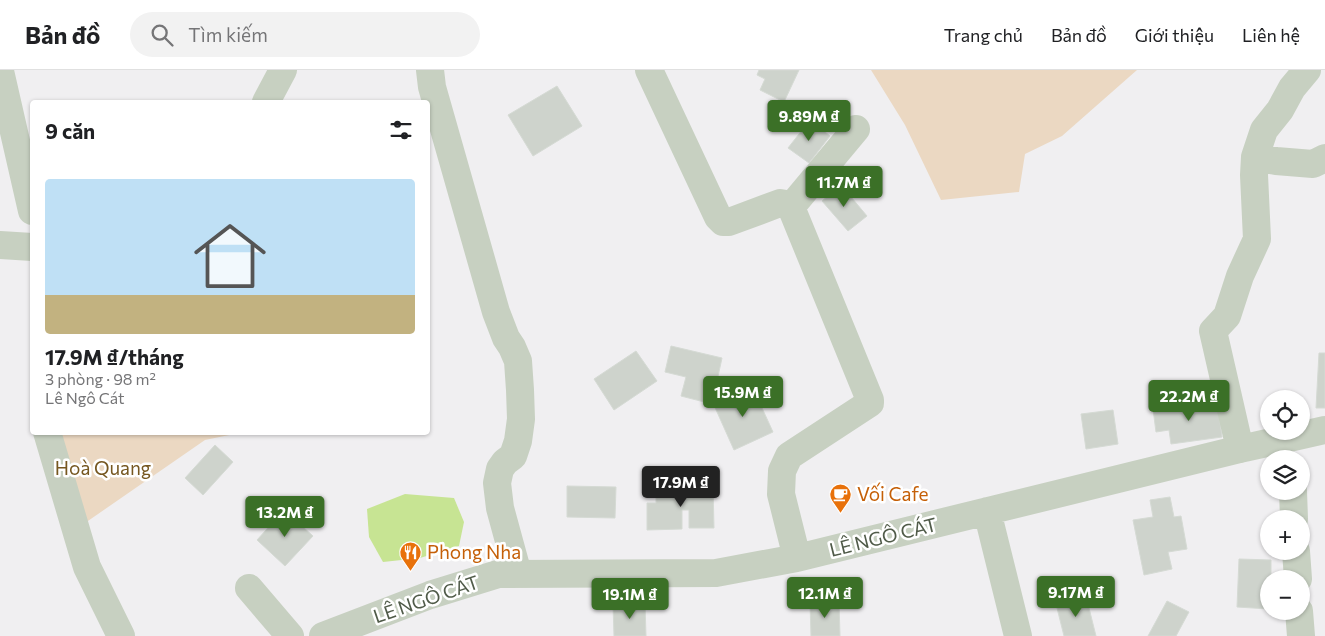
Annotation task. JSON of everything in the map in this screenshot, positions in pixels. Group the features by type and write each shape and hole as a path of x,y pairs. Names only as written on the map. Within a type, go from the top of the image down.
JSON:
{"street":[{"path":"0,70 30,201"},
{"path":"267,100 283,70"},
{"path":"430,70 432,86 496,312 506,338 518,360 521,419 518,441 513,456 500,469 497,483 500,508 518,574"},
{"path":"649,70 718,217 723,222 729,222 780,203 791,207 870,400 870,403 789,456 782,471 781,494 797,558"},
{"path":"1240,448 1214,331 1226,316 1240,276 1257,239 1255,157 1264,130 1280,110 1292,88 1308,70"},
{"path":"791,207 856,129"},
{"path":"1255,157 1313,164 1325,158"},
{"path":"0,245 30,247"},
{"name":"LÊ NGÔ CÁT","path":"323,636 430,595 498,574 716,573 797,558 1240,448 1291,448 1325,430"},
{"path":"48,435 87,567 121,636"},
{"path":"987,511 1018,636"},
{"path":"249,588 290,636"},
{"path":"1300,620 1301,636"}],"green space":[{"path":"871,70 1137,70 1062,136 1025,154 1019,192 941,200 905,125"},
{"name":"Hoà Quang","path":"57,435 229,435 205,440 85,523"}],"shaded area":[{"path":"405,494 454,498 464,522 459,546 420,558 383,562 369,537 367,509"}],"building":[{"path":"759,70 799,70 784,102 760,90 765,79 757,75"},
{"path":"557,86 582,126 533,156 508,115"},
{"path":"810,120 830,136 809,163 788,148"},
{"path":"841,185 867,216 848,231 822,201"},
{"path":"671,346 722,358 712,404 681,396 686,377 665,372"},
{"path":"636,351 657,381 614,410 594,379"},
{"path":"1319,353 1325,353 1325,408 1316,408"},
{"path":"752,386 773,432 734,450 713,403"},
{"path":"1217,401 1222,437 1171,444 1169,430 1156,432 1153,409"},
{"path":"1113,410 1118,444 1086,449 1081,414"},
{"path":"215,445 233,462 203,495 185,478"},
{"path":"567,486 616,487 615,518 567,517"},
{"path":"656,486 713,486 714,528 689,528 689,510 682,510 682,529 647,530 647,503 656,503"},
{"path":"1170,497 1174,517 1181,516 1187,549 1168,552 1172,569 1144,575 1133,520 1153,517 1150,500"},
{"path":"284,510 313,536 285,566 257,540"},
{"path":"1239,559 1271,560 1271,570 1260,570 1260,608 1237,607"},
{"path":"1086,596 1096,636 1064,636 1056,604"},
{"path":"1167,601 1189,612 1176,636 1148,636"},
{"path":"839,602 840,636 811,636 810,603"},
{"path":"645,604 646,636 614,636 613,605"}],"place":[{"name":"Vối Cafe","path":"841,513"},
{"name":"Phong Nha","path":"411,571"}]}
